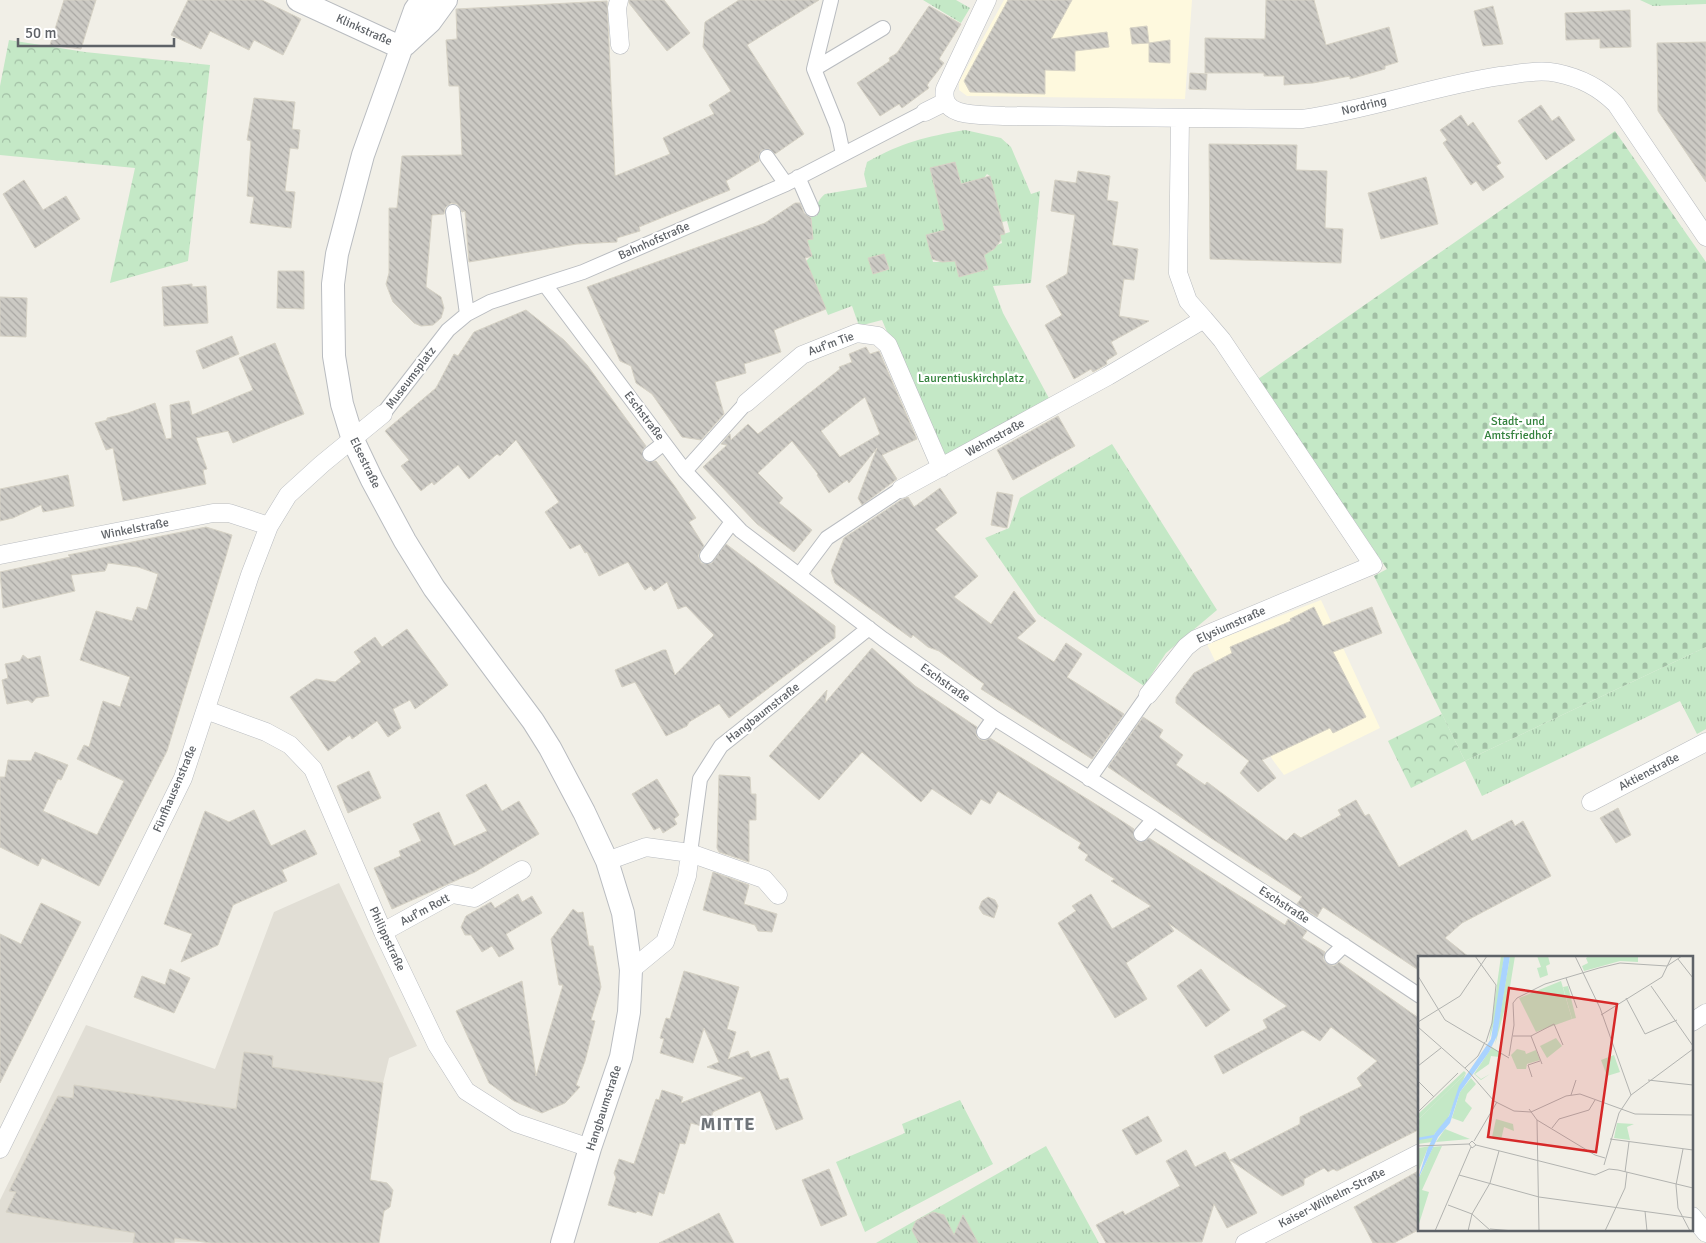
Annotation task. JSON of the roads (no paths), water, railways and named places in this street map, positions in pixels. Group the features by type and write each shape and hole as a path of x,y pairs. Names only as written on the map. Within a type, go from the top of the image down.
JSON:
{"street":[{"name":"Klinkstraße","path":"298,0 402,48"},
{"name":"Elsestraße","path":"422,0 415,10 363,154 337,254 333,284 334,356 342,404 353,440 405,541 460,625 533,721 593,829"},
{"name":"Elsestraße","path":"402,48 430,22 446,0"},
{"path":"619,0 617,8 620,45"},
{"path":"831,0 814,69 837,126 843,154"},
{"path":"945,102 945,89 987,0"},
{"path":"814,69 883,28"},
{"name":"Nordring","path":"945,102 956,112 1014,116 1302,119 1328,115 1473,80 1522,73 1555,72 1581,79 1602,90 1616,104 1706,236"},
{"name":"Bahnhofstraße","path":"520,294 583,272 792,181 945,102"},
{"path":"1180,118 1178,273 1188,301 1204,318"},
{"path":"767,157 792,181 812,209"},
{"path":"453,212 466,314"},
{"name":"Eschstraße","path":"546,286 685,472 732,522 870,628 994,718 1154,819 1418,995"},
{"name":"Museumsplatz","path":"353,440 383,414 448,330 466,314 490,302 520,294"},
{"name":"Wehmstraße","path":"800,574 826,538 901,489 1108,376 1204,318"},
{"name":"Elysiumstraße","path":"1089,778 1148,695 1186,647 1196,639 1373,566 1222,340 1204,318"},
{"name":"Auf'm Tie","path":"685,472 746,403 802,355 857,334 878,336 888,345 940,468"},
{"name":"Fünfhausenstraße","path":"0,1149 164,819 188,764 250,575 269,526 288,495 322,464 353,440"},
{"path":"650,454 664,443"},
{"name":"Winkelstraße","path":"0,555 213,513 229,513 269,526"},
{"path":"707,556 732,522"},
{"name":"Hangbaumstraße","path":"631,970 665,942 687,876 700,779 721,746 870,628"},
{"name":"Philippstraße","path":"206,710 266,732 290,745 314,769 382,932 437,1044 466,1091 516,1122 590,1148"},
{"path":"984,732 994,718"},
{"name":"Aktienstraße","path":"1591,802 1706,742"},
{"path":"1141,834 1154,819"},
{"name":"Hangbaumstraße","path":"562,1243 590,1148 621,1057 629,1012 631,970 623,913 607,861 593,829"},
{"path":"607,861 646,847 690,853 764,879 778,895"},
{"name":"Auf'm Rott","path":"382,932 452,894 474,898 522,870"},
{"path":"1332,957 1344,945"},
{"path":"1694,1021 1706,1013"},
{"name":"Kaiser-Wilhelm-Straße","path":"1245,1243 1418,1154"},
{"path":"1694,1218 1706,1233"}],"district":[{"name":"MITTE","path":"728,1124"}],"park label":[{"name":"Laurentiuskirchplatz","path":"971,378"},
{"name":"Stadt- und Amtsfriedhof","path":"1518,428"}]}
